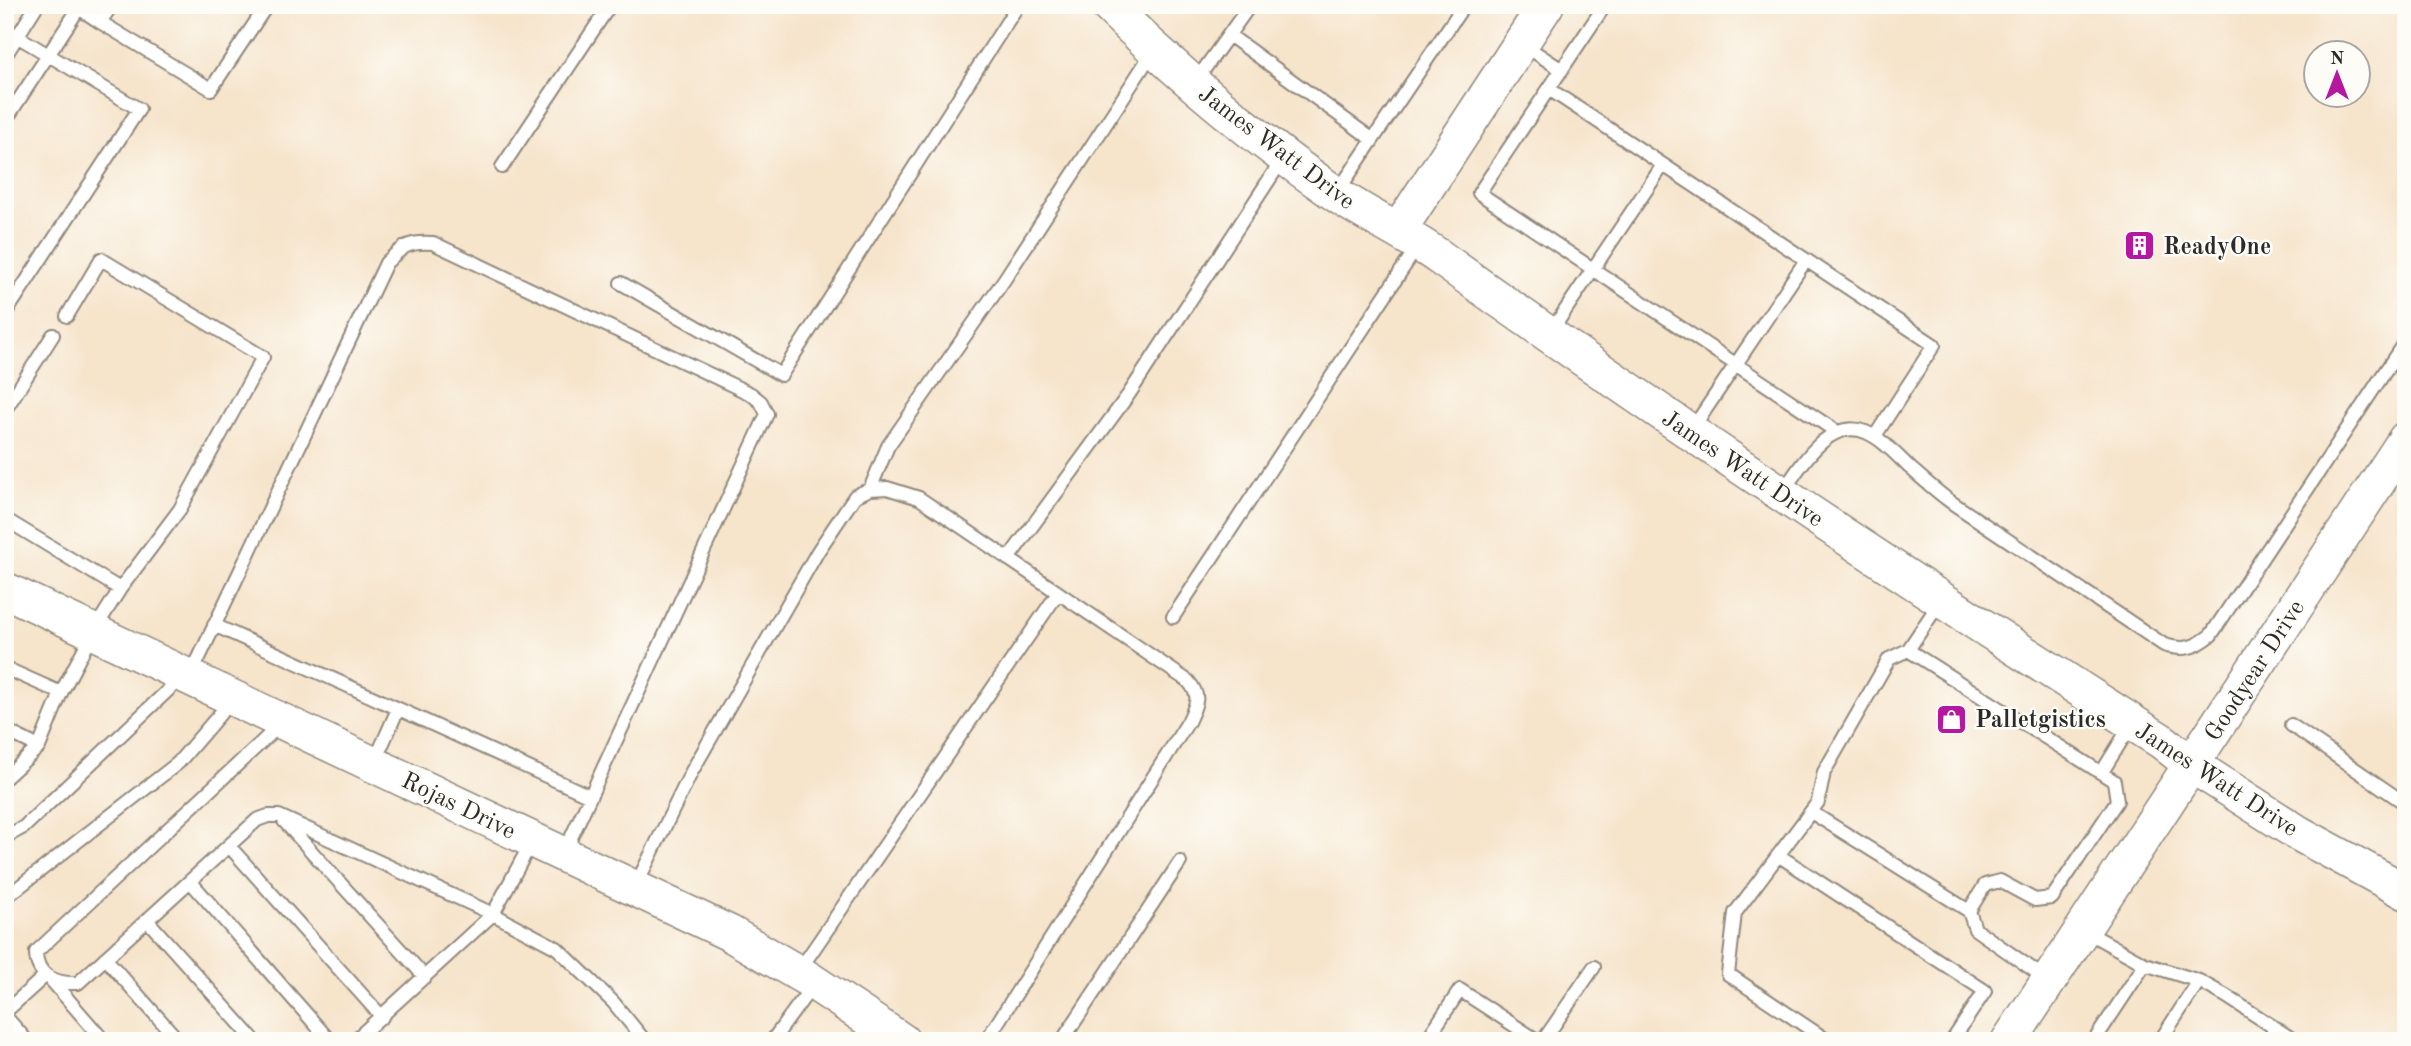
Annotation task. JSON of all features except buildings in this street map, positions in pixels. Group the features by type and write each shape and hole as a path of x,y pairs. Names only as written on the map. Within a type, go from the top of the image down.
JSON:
{"street":[{"name":"James Watt Drive","path":"1108,5 1193,85 1336,194 1408,237 1690,433 2192,765 2298,833 2406,892"},
{"path":"1408,237 1546,5"},
{"name":"Goodyear Drive","path":"2009,1041 2406,439"},
{"name":"Rojas Drive","path":"5,590 729,933 806,978 870,1027 902,1041"}],"lane":[{"path":"5,55 37,5"},
{"path":"100,22 112,5"},
{"path":"5,121 77,7 211,89 267,5"},
{"path":"502,167 610,5"},
{"path":"621,283 781,375 1018,5"},
{"path":"1193,85 1250,5"},
{"path":"1336,194 1464,5"},
{"path":"1605,5 1479,193 1837,432"},
{"path":"5,29 139,109 5,314"},
{"path":"1229,35 1373,139"},
{"path":"1521,43 1562,70"},
{"path":"870,489 888,446 1004,281 1154,50"},
{"path":"1549,89 1934,345 1875,436"},
{"path":"1008,559 1129,394 1284,157"},
{"path":"1548,336 1663,165"},
{"path":"1173,617 1408,237"},
{"path":"5,837 23,827 187,676 214,625 386,263 399,250 414,242 433,243 751,394 761,402 767,414 759,436 590,796 493,914 354,1041"},
{"path":"5,778 39,747 61,693 93,632 120,589 180,509 263,357 101,259 67,316"},
{"path":"1690,433 1806,260"},
{"path":"5,410 53,335"},
{"path":"1781,493 1808,457 1837,432 1853,429 1875,436 1882,439 1932,489 2164,645 2180,649 2197,646 2211,635 2406,340"},
{"path":"634,888 692,771 818,551 855,496 870,489 887,488 919,498 1188,681 1196,691 1197,703 1188,722 986,1041"},
{"path":"5,519 120,589"},
{"path":"772,1041 806,978 1058,593"},
{"path":"1828,1041 1728,974 1735,913 1818,802 1824,772 1889,659 1908,650 1942,598"},
{"path":"214,625 590,796"},
{"path":"1908,650 2114,781 2117,801 2052,898 2035,900 2000,881 1985,885 1969,911"},
{"path":"5,668 61,693"},
{"path":"5,898 178,763 234,698"},
{"path":"374,763 398,709"},
{"path":"104,1041 49,978 36,960 36,952 284,721"},
{"path":"2102,772 2132,723"},
{"path":"2291,725 2406,804"},
{"path":"5,730 39,747"},
{"path":"1811,812 1969,911 1975,929 2049,981"},
{"path":"49,978 63,984 78,983 257,820 279,816 493,914 557,948 613,1002 645,1041"},
{"path":"279,816 425,977"},
{"path":"229,846 382,1017"},
{"path":"1777,855 1985,991 1952,1041"},
{"path":"1062,1041 1180,862"},
{"path":"190,881 330,1041"},
{"path":"147,920 255,1041"},
{"path":"2083,930 2145,964 2199,981 2227,996 2295,1041"},
{"path":"106,958 179,1041"},
{"path":"2094,1041 2145,964"},
{"path":"1543,1041 1594,967"},
{"path":"27,1041 5,1014 49,978"},
{"path":"2160,1041 2199,981"},
{"path":"1426,1041 1460,990 1538,1041"}],"place":[{"name":"ReadyOne","path":"2140,246"},
{"name":"Palletgistics","path":"1952,719"}]}
